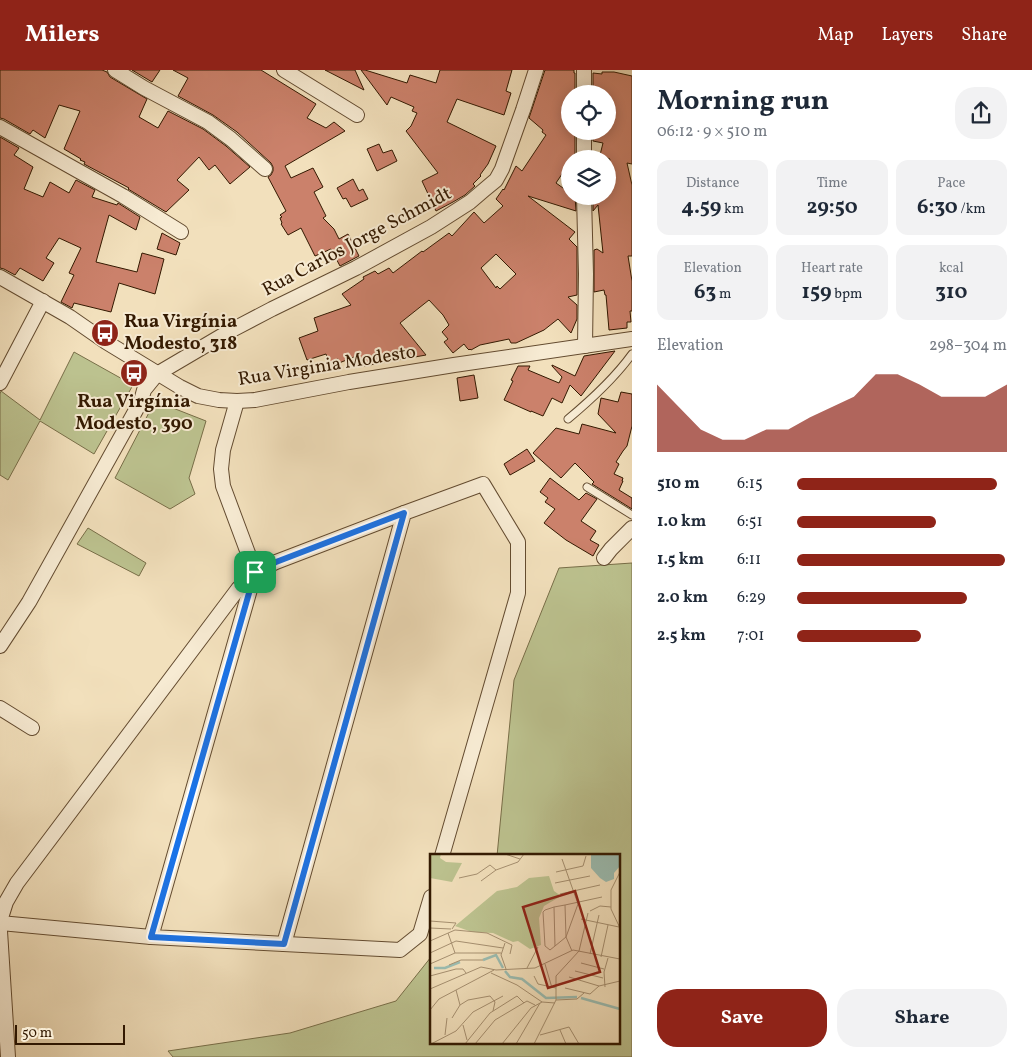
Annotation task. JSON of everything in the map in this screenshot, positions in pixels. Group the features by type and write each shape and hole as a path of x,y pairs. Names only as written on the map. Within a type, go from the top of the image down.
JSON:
{"street":[{"path":"115,70 157,96 208,122 231,139 265,169"},
{"path":"284,70 357,115"},
{"name":"Rua Carlos Jorge Schmidt","path":"157,374 230,331 356,268 431,227 464,206 484,190 496,180 502,169 536,70"},
{"path":"584,70 584,85"},
{"path":"0,127 123,196 181,232"},
{"path":"584,205 585,346"},
{"name":"Rua Virginia Modesto","path":"0,277 43,301 157,374 198,396 219,400 255,400 444,366 632,339"},
{"path":"0,383 43,301"},
{"path":"0,646 29,602 141,401 144,390 157,374"},
{"path":"151,937 255,572 222,486 223,450 237,401"},
{"path":"430,899 420,934 400,950 151,937 0,922 6,902 16,884 238,589 255,572 276,562 483,484 518,542 518,593 443,854"},
{"path":"284,944 404,513"},
{"path":"604,558 632,528"},
{"path":"0,708 32,728"},
{"path":"0,931 8,1057"},
{"path":"0,1056 13,1057"}],"lane":[{"path":"568,419 610,381 632,354"},
{"path":"587,487 632,515"}],"green space":[{"path":"74,352 133,385 94,454 40,421 8,480 0,475 1,391 40,420"},
{"path":"155,401 206,421 189,478 195,494 170,509 115,478"},
{"path":"88,528 146,563 139,576 77,544"},
{"path":"632,563 632,1057 173,1057 168,1051 290,1033 396,1001 430,958 430,1044 620,1044 620,854 497,854 514,680 559,568"}],"building":[{"path":"0,70 102,70 107,72 110,77 147,99 139,117 158,128 168,111 203,129 250,167 230,184 215,165 209,170 199,157 177,180 189,190 166,212 129,188 84,164 85,162 81,159 64,149 80,111 59,105 45,138 33,130 30,134 0,118"},
{"path":"132,70 160,70 152,82"},
{"path":"173,70 261,70 316,104 307,118 326,128 334,122 345,131 285,166 291,178 313,168 323,187 314,192 326,216 323,218 334,229 339,239 348,234 359,256 340,266 331,249 315,256 301,228 288,235 281,224 280,218 282,217 280,215 286,211 268,177 273,171 271,163 237,132 213,115 178,96 188,78"},
{"path":"325,70 355,70 364,90"},
{"path":"361,70 407,83 410,75 436,83 440,70 512,70 506,91 511,93 504,115 457,99 447,122 496,146 481,176 473,184 475,186 465,195 436,211 422,181 438,173 406,131 411,126 417,113 412,111 414,107 391,97 387,105"},
{"path":"545,70 574,70 575,85 561,85 561,140 575,140 575,150 561,150 561,176 556,183 561,187 561,205 576,205 576,211 528,196 575,232 569,239 577,247 577,295 568,297 577,305 577,319 571,333 558,319 544,330 516,343 511,343 509,339 480,345 471,350 464,344 453,353 444,342 448,339 442,332 449,325 443,315 429,300 400,323 426,355 364,366 359,355 339,363 338,359 329,363 326,354 307,360 299,338 318,331 314,318 351,305 342,294 364,279 363,277 375,271 378,274 389,268 393,273 449,233 452,236 474,212 484,223 503,206 496,199 504,190 516,166 522,171 546,135 542,132 543,130 529,118","holes":["496,254 516,274 500,289 497,286 496,288 481,268"]},
{"path":"602,72 614,72 632,76 632,164 627,163 632,185 632,256 628,256 632,281 632,311 630,311 631,322 627,322 627,328 609,330 606,295 604,290 594,292 594,250 597,249 603,253 598,205 616,205 616,150 601,150 603,143 593,141 616,140 616,85 593,85 593,73 602,74"},
{"path":"0,137 19,148 14,155 33,167 24,189 43,197 50,182 69,193 76,180 95,190 92,197 117,205 118,203 140,217 136,230 109,215 96,262 137,272 142,253 164,259 155,294 119,283 111,312 74,303 72,308 61,302 74,275 69,273 81,248 59,238 46,258 54,263 43,281 20,268 15,275 0,268"},
{"path":"379,144 383,153 392,150 397,161 377,171 367,149"},
{"path":"353,179 359,191 363,189 368,199 351,207 346,198 343,199 337,188"},
{"path":"162,233 180,243 176,255 157,249"},
{"path":"615,351 581,396 570,385 562,403 552,398 543,416 504,400 518,366 530,366 528,370 559,383 562,377 552,365 575,376 584,356"},
{"path":"474,375 478,398 460,401 457,378"},
{"path":"621,392 632,394 632,426 627,446 616,462 619,464 614,474 623,478 619,490 632,498 632,509 592,484 594,482 575,463 561,478 533,453 556,428 579,434 582,424 616,433 598,414 601,398 618,402"},
{"path":"527,449 535,461 510,475 504,464"},
{"path":"550,478 579,500 586,493 597,499 581,521 596,531 590,540 599,545 593,556 566,540 544,523 555,509 545,502 548,498 540,492"}],"place":[{"name":"Rua Virgínia Modesto, 318","path":"105,333"},
{"name":"Rua Virgínia Modesto, 390","path":"134,373"}],"route":[{"path":"404,513 284,944 151,937 255,572 276,562 404,513"}]}
